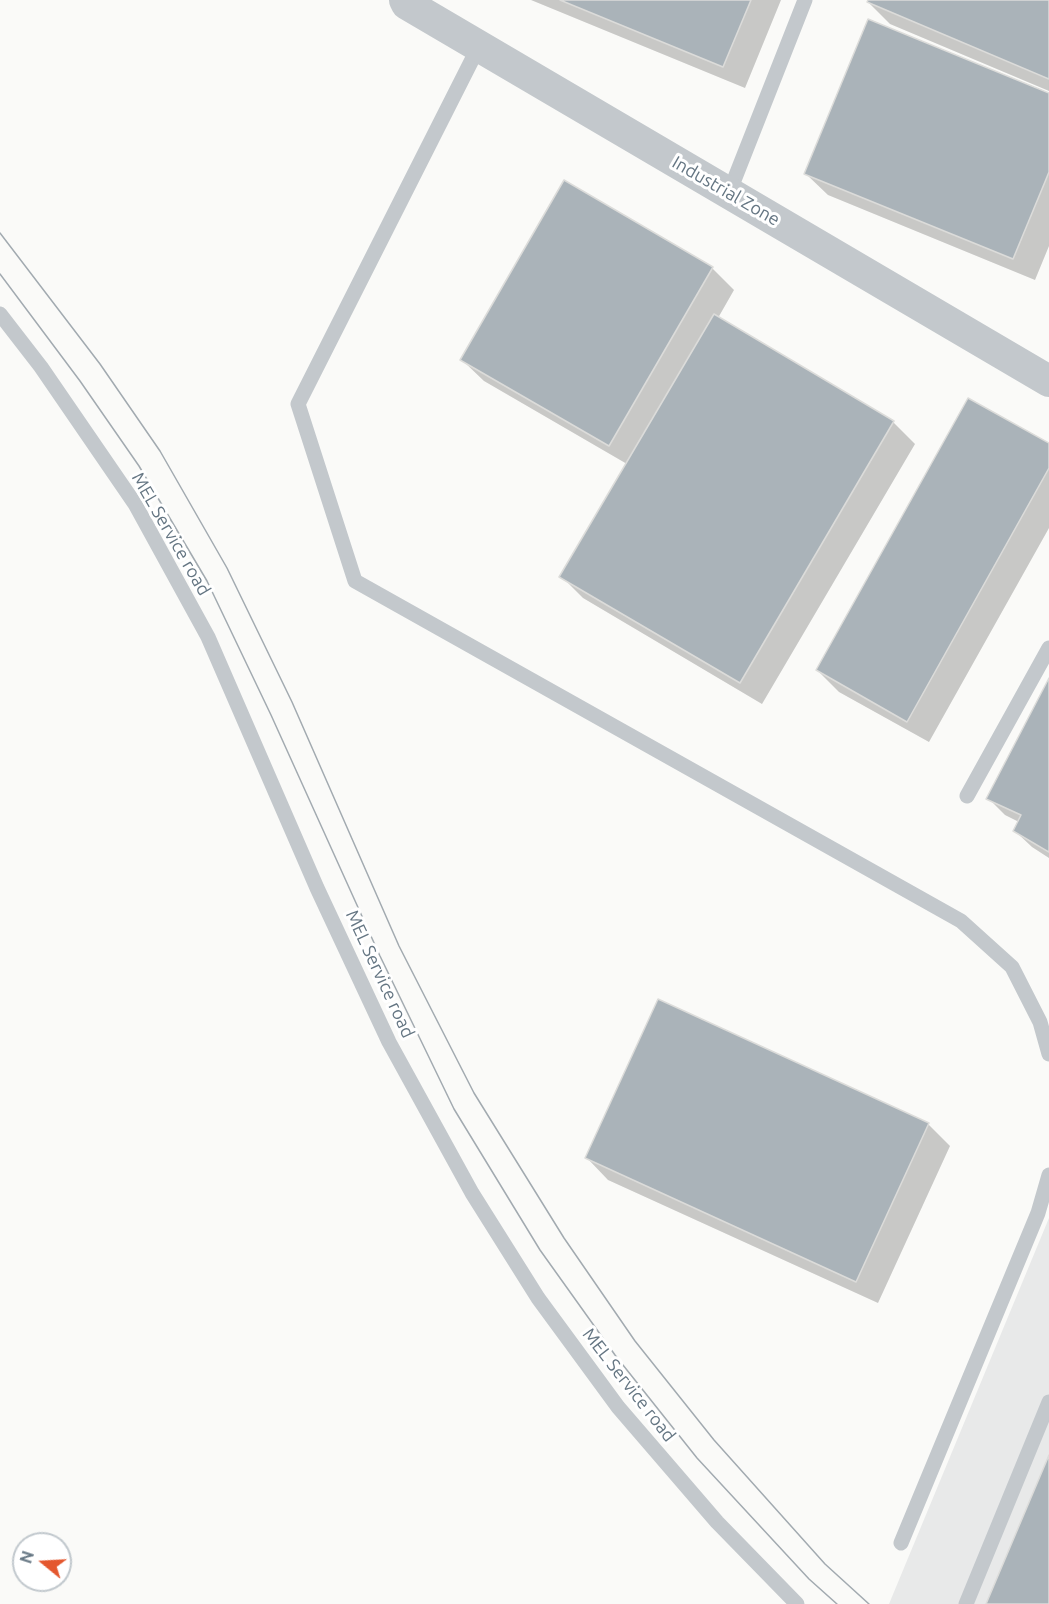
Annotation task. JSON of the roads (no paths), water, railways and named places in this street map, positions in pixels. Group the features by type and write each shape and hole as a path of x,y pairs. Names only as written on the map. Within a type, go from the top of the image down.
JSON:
{"street":[{"name":"Industrial Zone","path":"405,0 406,4 1049,381"}],"lane":[{"path":"729,193 805,0"},
{"path":"479,46 298,404 355,580 961,921 1012,968 1040,1022 1049,1054"},
{"name":"MEL Service road","path":"0,314 41,367 135,504 208,637 317,888 389,1042 472,1193 538,1298 618,1407 717,1522 797,1604"},
{"path":"967,796 1049,648"},
{"path":"901,1543 1038,1213 1049,1174"},
{"path":"966,1604 1049,1402"}],"tram line":[{"path":"0,233 100,364 160,451 227,568 292,702 399,946 474,1093 564,1238 635,1341 714,1440 825,1564 869,1604"},
{"path":"0,274 80,381 139,466 207,581 271,715 380,956 454,1109 540,1250 615,1355 697,1458 809,1579 837,1604"}]}
